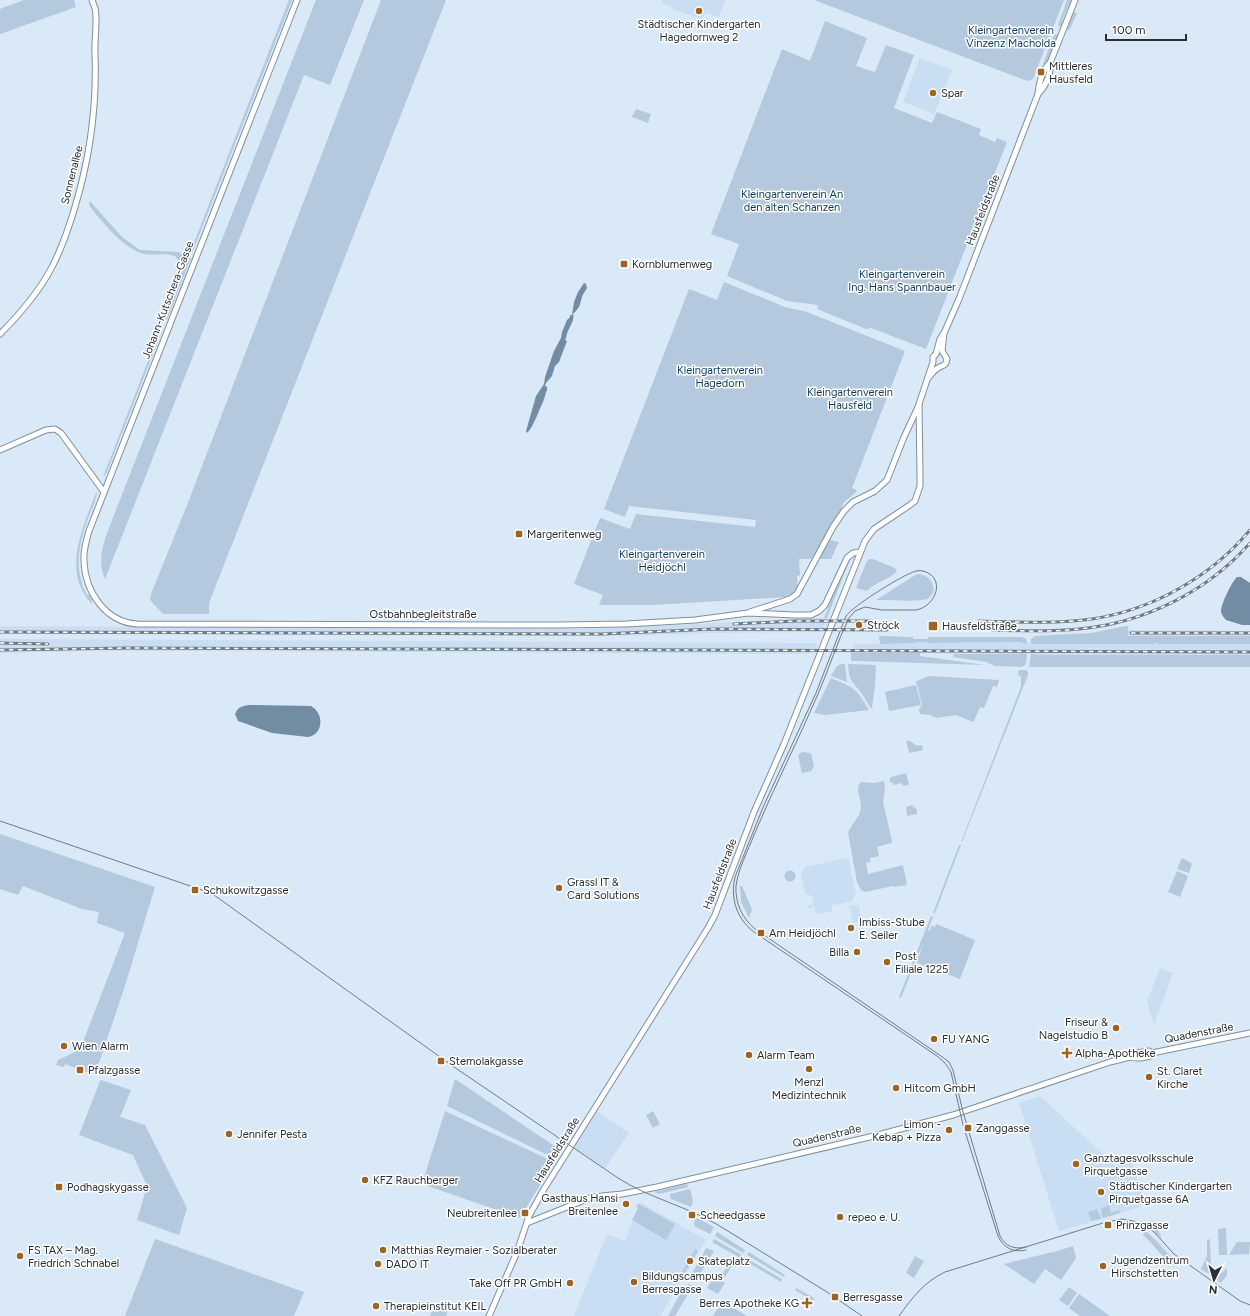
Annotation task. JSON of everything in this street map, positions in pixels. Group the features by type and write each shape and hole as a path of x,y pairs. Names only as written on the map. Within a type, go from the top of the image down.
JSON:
{"street":[{"name":"Sonnenallee","path":"0,334 29,302 52,266 70,222 83,180 92,134 95,104 96,75 94,41 96,10 92,0"},
{"name":"Johann-Kutschera-Gasse","path":"103,608 93,595 86,576 84,560 85,545 104,492 297,0"},
{"name":"Hausfeldstraße","path":"489,1316 517,1252 526,1223 544,1189 713,918 754,812 784,744 860,552 874,529 905,510 915,501 918,495 920,486 919,404 933,362 933,357 936,354 940,339 959,300 1038,94 1040,82 1046,66 1050,63 1075,0"},
{"name":"Hausfeldstraße","path":"926,380 939,367 946,363 946,356 943,353 942,347 944,331"},
{"path":"936,354 939,352 943,353"},
{"path":"933,362 939,367"},
{"name":"Ostbahnbegleitstraße","path":"103,608 120,620 129,624 612,624 695,620 748,612 790,599 797,594 833,527 844,511 853,502 875,491 887,480 919,404"},
{"path":"0,450 46,430 55,429 61,433 104,492"},
{"name":"Ostbahnbegleitstraße","path":"748,612 794,615 816,613 825,605 846,560 853,553 860,552"},
{"name":"Quadenstraße","path":"526,1223 592,1197 648,1189 878,1135 953,1115 1110,1062 1130,1057 1137,1053 1149,1051 1152,1053 1250,1033"}],"shaded area":[{"name":"Städtischer Kindergarten Hagedornweg 2","path":"662,0 726,0 719,17 707,13 702,19 672,9 672,7 663,4 664,3 661,2"},
{"path":"920,58 952,70 934,114 903,102"},
{"path":"584,283 586,284 587,288 578,308 573,314 573,320 565,340 567,341 552,376 546,383 545,386 547,387 547,390 544,400 534,423 527,433 526,431 536,396 544,384 554,351 561,338 567,320 570,315 572,315 574,302"},
{"path":"1237,577 1241,577 1250,583 1250,625 1242,625 1226,620 1221,612 1222,605 1232,583"},
{"path":"827,618 822,632 581,636 0,634 0,626 586,629"},
{"path":"1128,630 1250,631 1250,636 1128,636"},
{"path":"0,639 817,644 813,653 804,654 231,651 85,651 0,653"},
{"path":"917,642 1020,642 1036,644 1250,644 1250,655 851,653 854,644"},
{"path":"249,705 311,706 318,713 320,718 319,728 317,732 308,737 272,733 238,721 235,714 237,710 240,707"},
{"path":"846,858 849,859 850,873 852,875 856,893 852,901 835,905 833,904 832,911 816,914 814,906 809,909 808,906 814,904 812,896 805,893 801,873 805,867"},
{"path":"859,905 861,921 853,923 849,906"},
{"path":"1160,968 1173,973 1154,1025 1147,1001"},
{"path":"1040,1096 1116,1166 1129,1161 1132,1163 1144,1200 1140,1207 1116,1214 1113,1213 1114,1215 1059,1231 1019,1103"},
{"path":"595,1109 629,1133 605,1168 572,1147"},
{"name":"Bildungscampus Berresgasse","path":"640,1202 706,1240 660,1316 574,1316 607,1234 625,1241"}],"green space":[{"path":"24,0 74,0 76,7 0,34 0,9"},
{"path":"289,0 292,0 192,253 190,253"},
{"path":"316,0 364,0 330,85 304,75 105,579 101,563 103,546 108,530"},
{"path":"381,0 446,0 209,603 209,614 163,614 150,600 151,594 189,500"},
{"name":"Kleingartenverein Vinzenz Macholda","path":"814,0 1064,0 1033,79 1027,81"},
{"path":"1067,0 1071,0 1061,27 1058,25"},
{"path":"1074,12 1077,13 1069,31 1067,29"},
{"path":"825,21 867,38 856,66 875,72 886,45 914,55 894,108 932,123 937,112 981,129 979,135 995,142 997,138 1007,142 926,349 871,328 866,329 817,309 818,305 787,301 727,276 739,244 711,234 782,49 810,61"},
{"path":"1054,34 1058,35 1045,65 1043,64"},
{"path":"636,109 651,114 648,123 632,117"},
{"path":"90,201 122,237 140,250 178,252 186,256 182,268 175,256 167,254 144,254 129,247 114,234 100,218 89,205"},
{"path":"188,257 191,258 167,320 164,318"},
{"path":"724,282 785,307 807,312 905,351 852,488 857,490 844,503 825,539 839,542 831,559 799,559 800,575 797,576 798,591 786,597 654,605 599,605 603,595 574,584 600,518 630,529 636,514 755,527 756,520 629,506 625,517 604,509 689,289 717,300"},
{"path":"160,330 162,331 106,474 103,477"},
{"path":"97,492 95,502 82,536 79,556 80,575 87,595 89,595 92,599 92,604 83,591 78,578 76,564 81,535"},
{"path":"869,559 873,559 895,568 897,571 867,591 856,588"},
{"path":"847,561 849,562 827,618 824,618"},
{"path":"917,574 926,576 934,588 931,596 927,599 910,601 876,600"},
{"path":"1128,626 1128,636 1250,636 1250,644 1031,644 1031,639 1035,636 1091,633"},
{"path":"879,636 913,637 913,639 928,639 929,637 1022,637 1026,639 1027,644 1020,642 917,642 880,644"},
{"path":"851,653 920,653 920,656 985,665 851,661"},
{"path":"954,654 1027,654 1026,664 1022,667 995,666 986,662 953,657"},
{"path":"1031,654 1250,655 1250,667 1029,667"},
{"path":"845,664 847,682 831,676 837,666"},
{"path":"848,664 876,665 872,708 851,680"},
{"path":"1019,670 1026,670 1028,675 961,842 1021,687 1021,677 1018,674"},
{"path":"928,676 999,680 997,687 993,686 984,708 980,707 973,722 956,715 937,718 930,715 920,714 919,709 922,705 917,684 915,682"},
{"path":"831,678 845,684 858,693 869,710 825,715 814,713"},
{"path":"916,685 921,705 889,711 885,692"},
{"path":"906,741 910,741 917,746 922,745 923,750 909,753"},
{"path":"802,752 811,753 814,766 811,771 802,773 798,755"},
{"path":"906,773 909,785 903,786 902,783 894,785 890,782 891,777"},
{"path":"884,781 885,789 883,802 892,841 891,843 877,847 879,856 870,858 871,862 866,863 868,874 903,865 907,885 893,886 865,892 861,890 857,882 848,833 861,810 858,788 861,782 874,783"},
{"path":"913,805 913,808 916,807 917,814 907,816 906,807"},
{"path":"0,834 155,887 124,989 99,1063 92,1073 65,1064 64,1067 56,1065 58,1060 75,1052 81,1047 125,933 97,923 99,912 82,909 23,886 18,895 0,889"},
{"path":"959,845 961,845 935,913 933,913"},
{"path":"1182,858 1192,864 1189,873 1177,869"},
{"path":"788,871 792,871 794,872 794,880 788,881 785,878 785,874"},
{"path":"1177,871 1188,876 1180,897 1168,892"},
{"path":"740,886 742,886 752,909 749,918 741,902"},
{"path":"931,916 933,917 928,930 930,931 931,926 935,927 936,924 975,940 960,979 917,963 923,943 901,998 899,997"},
{"path":"455,1079 562,1151 556,1159 447,1106"},
{"path":"101,1080 131,1090 120,1117 145,1125 187,1208 179,1235 137,1220 147,1186 133,1155 79,1135"},
{"path":"445,1111 554,1162 520,1218 422,1184"},
{"path":"653,1111 660,1124 653,1128 646,1115"},
{"path":"687,1184 688,1187 659,1194 654,1192"},
{"path":"690,1189 693,1202 691,1207 671,1199 670,1194"},
{"path":"639,1204 675,1224 666,1240 632,1220 638,1209 636,1206"},
{"path":"1109,1205 1111,1213 1119,1210 1120,1213 1103,1218 1101,1208"},
{"path":"1097,1209 1101,1219 1091,1221 1088,1212"},
{"path":"695,1217 714,1227 710,1234 694,1226"},
{"path":"1154,1221 1162,1239 1147,1225"},
{"path":"1226,1228 1227,1255 1219,1255 1218,1229"},
{"path":"1144,1230 1179,1263 1178,1265 1173,1265 1161,1254 1143,1235"},
{"path":"717,1232 745,1250 743,1253 715,1236"},
{"path":"155,1239 304,1292 294,1316 125,1316"},
{"path":"714,1239 742,1255 740,1258 712,1242"},
{"path":"1210,1239 1211,1272 1220,1272 1218,1274 1209,1274 1201,1269 1207,1256 1207,1240"},
{"path":"1237,1242 1250,1242 1249,1254 1229,1255"},
{"path":"1073,1246 1076,1258 1061,1280 1045,1269 1034,1284 1004,1264 1053,1252 1054,1254 1054,1252"},
{"path":"706,1248 714,1251 705,1266 699,1262"},
{"name":"Skateplatz","path":"695,1249 698,1251 684,1273 682,1272"},
{"path":"749,1252 785,1275 784,1277 747,1255"},
{"path":"915,1256 924,1261 914,1278 906,1273"},
{"path":"732,1257 736,1259 725,1277 722,1275"},
{"path":"746,1258 782,1279 781,1282 744,1260"},
{"path":"698,1263 704,1267 696,1281 690,1276"},
{"path":"1227,1268 1227,1275 1221,1283 1210,1275 1219,1275"},
{"path":"714,1277 725,1283 718,1294 707,1288"},
{"path":"688,1284 693,1286 675,1316 668,1316 680,1294 682,1294"},
{"path":"1069,1287 1077,1293 1068,1306 1059,1300"},
{"path":"796,1288 814,1298 813,1301 795,1290"},
{"path":"1079,1294 1110,1316 1080,1316 1069,1308"},
{"path":"722,1301 747,1316 713,1316"},
{"path":"434,1305 448,1310 446,1316 430,1316"}],"tram line":[{"path":"1026,1247 1018,1248 1007,1245 1000,1236 963,1112 953,1070 949,1062 755,929 746,920 740,910 736,892 737,880 744,860 818,694 849,618 855,611 865,607 882,610 916,610 929,603 934,597 936,591 935,579 930,574 923,571 917,571 887,586 850,611 846,616 816,693 764,805 735,877 733,893 734,901 739,915 754,932 937,1056 945,1063 951,1072 963,1125 998,1236 1003,1244 1009,1249 1017,1251 1026,1250"},
{"path":"0,821 214,895 454,1067 618,1178 642,1191 706,1218 827,1292 862,1316"},
{"path":"899,1316 925,1286 945,1272 1103,1223 1122,1219 1144,1225 1154,1232 1174,1254 1240,1301 1250,1305"}],"railway":[{"path":"979,621 1078,621 1114,615 1137,608 1179,589 1199,576 1234,547 1250,530"},
{"path":"993,630 1068,630 1103,626 1127,620 1173,602 1194,590 1233,561 1250,543"},
{"path":"734,624 796,621 871,621"},
{"path":"0,632 602,634 713,629 887,630"},
{"path":"1131,633 1250,633"},
{"path":"0,643 48,644"},
{"path":"0,650 128,648 1250,652"}],"place":[{"name":"Städtischer Kindergarten Hagedornweg 2","path":"699,11"},
{"name":"Mittleres Hausfeld","path":"1041,72"},
{"name":"Spar","path":"933,93"},
{"name":"Kornblumenweg","path":"624,264"},
{"name":"Margeritenweg","path":"519,534"},
{"name":"Ströck","path":"859,625"},
{"name":"Hausfeldstraße","path":"933,626"},
{"name":"Grassl IT & Card Solutions","path":"559,888"},
{"name":"Schukowitzgasse","path":"195,890"},
{"name":"Imbiss-Stube E. Seiler","path":"851,928"},
{"name":"Am Heidjöchl","path":"761,933"},
{"name":"Billa","path":"857,952"},
{"name":"Post Filiale 1225","path":"887,962"},
{"name":"Friseur & Nagelstudio B","path":"1116,1028"},
{"name":"FU YANG","path":"934,1039"},
{"name":"Wien Alarm","path":"64,1046"},
{"name":"Alpha-Apotheke","path":"1067,1053"},
{"name":"Alarm Team","path":"749,1055"},
{"name":"Stemolakgasse","path":"441,1061"},
{"name":"Menzl Medizintechnik","path":"809,1069"},
{"name":"Pfalzgasse","path":"80,1070"},
{"name":"St. Claret Kirche","path":"1149,1077"},
{"name":"Hitcom GmbH","path":"896,1088"},
{"name":"Zanggasse","path":"968,1128"},
{"name":"Limon - Kebap + Pizza","path":"949,1130"},
{"name":"Jennifer Pesta","path":"229,1134"},
{"name":"Ganztagesvolksschule Pirquetgasse","path":"1076,1164"},
{"name":"KFZ Rauchberger","path":"365,1180"},
{"name":"Podhagskygasse","path":"59,1187"},
{"name":"Städtischer Kindergarten Pirquetgasse 6A","path":"1101,1192"},
{"name":"Gasthaus Hansi Breitenlee","path":"626,1204"},
{"name":"Neubreitenlee","path":"525,1213"},
{"name":"Scheedgasse","path":"692,1215"},
{"name":"repeo e. U.","path":"840,1217"},
{"name":"Prinzgasse","path":"1108,1225"},
{"name":"Matthias Reymaier - Sozialberater","path":"383,1250"},
{"name":"FS TAX – Mag. Friedrich Schnabel","path":"20,1256"},
{"name":"Skateplatz","path":"690,1261"},
{"name":"DADO IT","path":"378,1264"},
{"name":"Jugendzentrum Hirschstetten","path":"1103,1266"},
{"name":"Bildungscampus Berresgasse","path":"634,1282"},
{"name":"Take Off PR GmbH","path":"570,1283"},
{"name":"Berresgasse","path":"835,1297"},
{"name":"Berres Apotheke KG","path":"807,1303"},
{"name":"Therapieinstitut KEIL","path":"376,1306"}],"park label":[{"name":"Kleingartenverein An den alten Schanzen","path":"792,200"},
{"name":"Kleingartenverein Ing. Hans Spannbauer","path":"902,280"},
{"name":"Kleingartenverein Hagedorn","path":"720,376"},
{"name":"Kleingartenverein Hausfeld","path":"850,398"},
{"name":"Kleingartenverein Heidjöchl","path":"662,560"}]}
